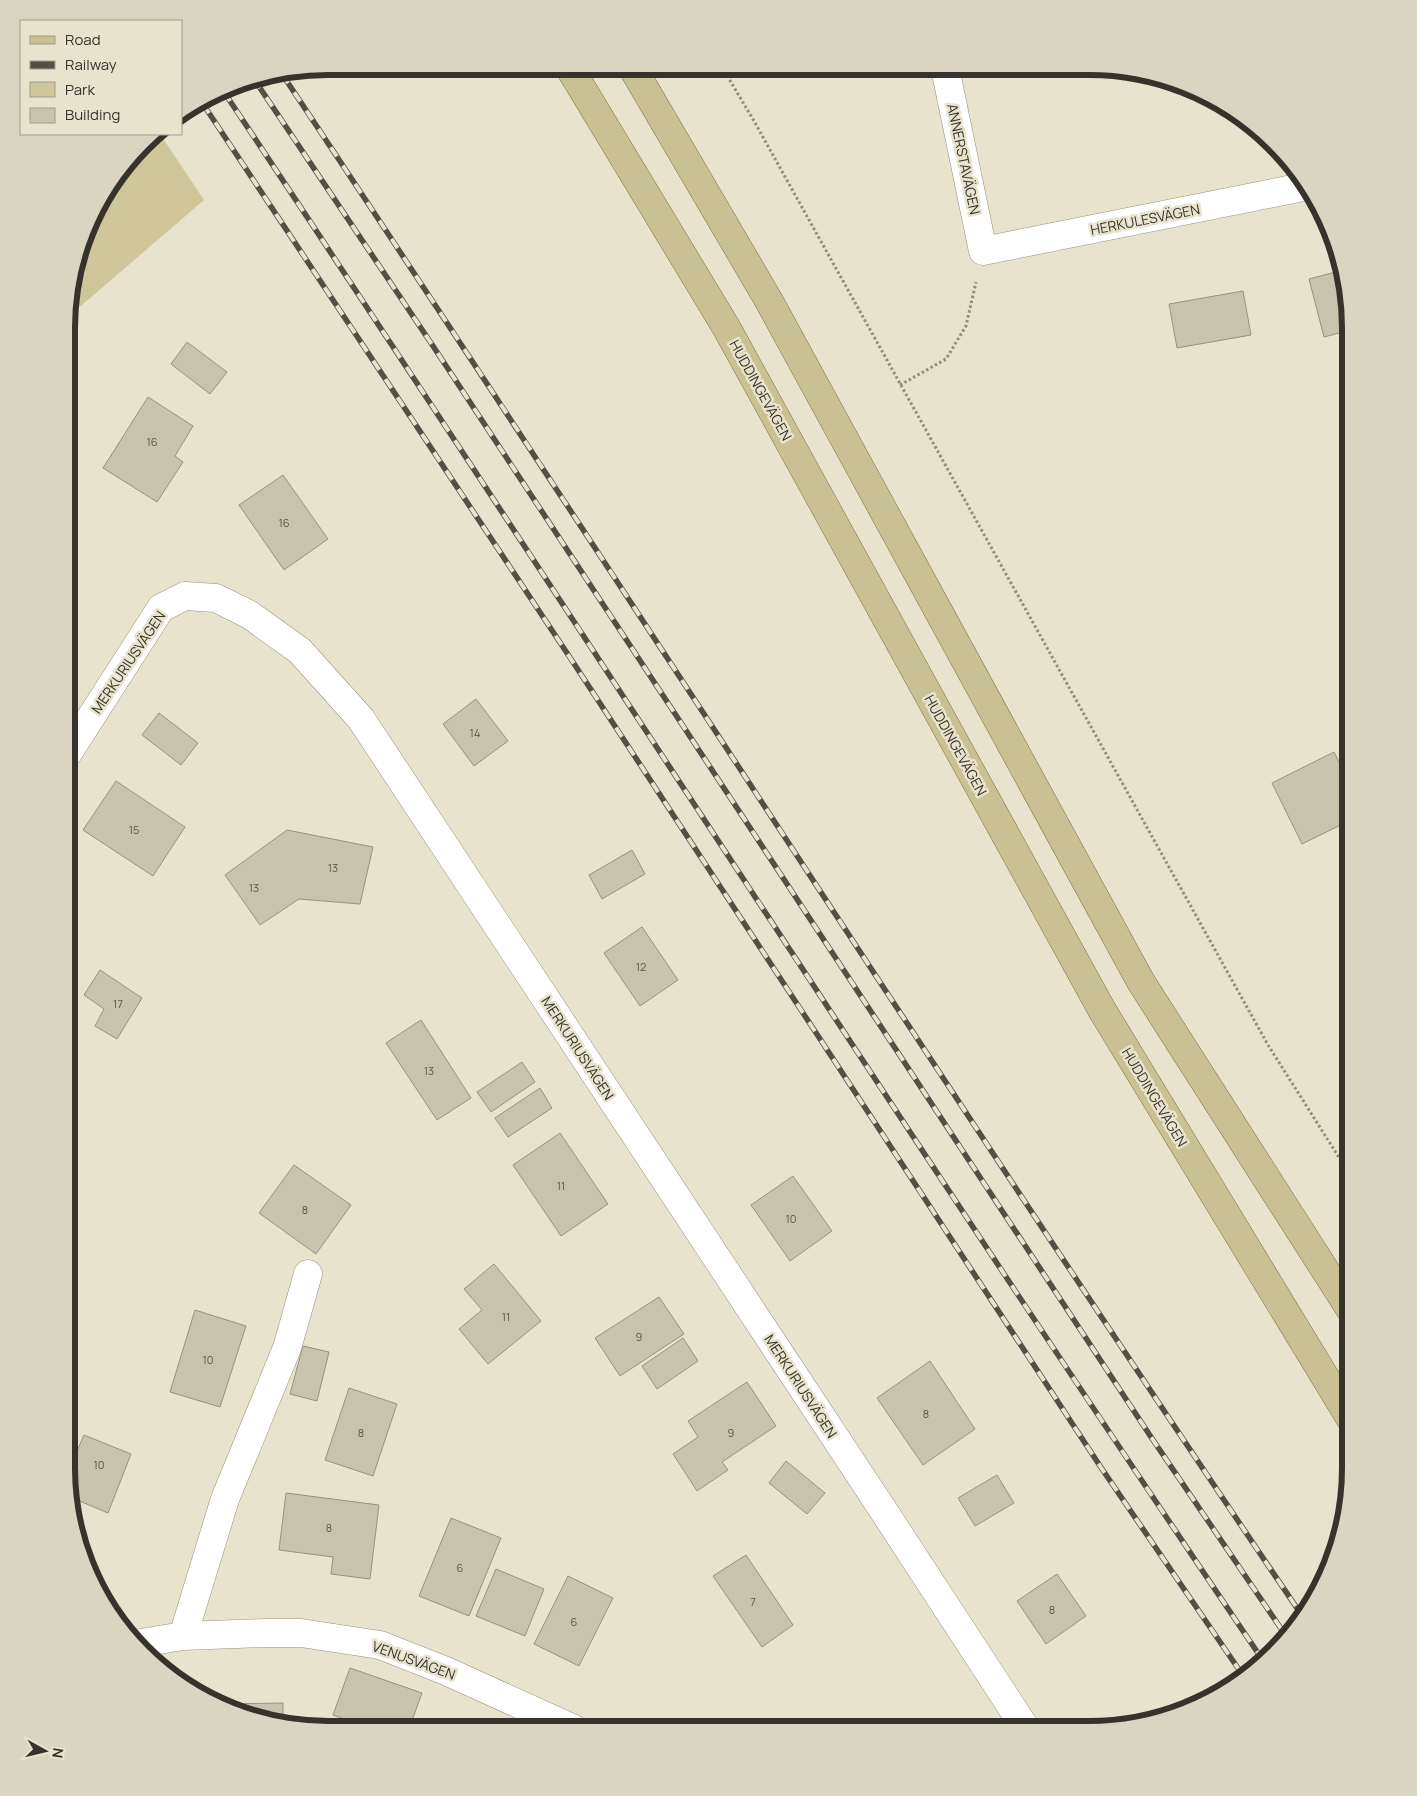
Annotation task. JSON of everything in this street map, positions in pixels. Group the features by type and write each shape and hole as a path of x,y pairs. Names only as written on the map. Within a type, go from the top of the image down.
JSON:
{"main road":[{"name":"HUDDINGEVÄGEN","path":"574,75 726,327 1102,1010 1342,1405"},
{"path":"637,75 774,310 1141,982 1342,1296"}],"street":[{"name":"ANNERSTAVÄGEN","path":"946,75 983,251"},
{"name":"HERKULESVÄGEN","path":"983,251 1299,188"},
{"name":"MERKURIUSVÄGEN","path":"75,742 161,608 185,596 216,598 250,615 300,651 361,719 1021,1721"},
{"path":"183,1636 225,1499 287,1348 308,1274"},
{"name":"VENUSVÄGEN","path":"145,1642 183,1636 301,1633 380,1645 446,1671 556,1721"}],"path":[{"path":"727,75 1268,1045 1342,1162"},
{"path":"900,385 946,359 966,326 983,251"}],"green space":[{"path":"162,137 204,200 76,310 80,279 88,247 101,216 127,174"}],"building":[{"path":"1335,272 1340,295 1342,332 1324,337 1309,279"},
{"path":"1243,291 1251,335 1177,348 1169,304"},
{"path":"187,342 227,372 210,394 171,364"},
{"path":"148,397 193,426 175,456 183,462 157,502 103,468"},
{"path":"283,475 328,539 284,570 239,505"},
{"path":"476,699 508,741 474,766 443,724"},
{"path":"159,713 198,743 181,765 142,735"},
{"path":"1334,752 1342,768 1342,824 1302,844 1272,783"},
{"path":"116,781 185,827 153,876 83,830"},
{"path":"287,830 373,847 360,904 299,899 260,925 225,875"},
{"path":"632,850 645,874 602,899 589,875"},
{"path":"642,927 678,980 640,1006 604,953"},
{"path":"100,970 142,998 117,1039 95,1026 104,1009 84,995"},
{"path":"421,1020 471,1098 437,1120 386,1043"},
{"path":"522,1062 535,1082 491,1112 477,1092"},
{"path":"540,1088 552,1108 508,1137 495,1118"},
{"path":"560,1133 608,1204 561,1236 513,1165"},
{"path":"294,1165 351,1205 316,1254 259,1213"},
{"path":"793,1176 832,1231 790,1261 751,1205"},
{"path":"494,1264 541,1321 488,1364 459,1329 482,1310 464,1289"},
{"path":"659,1297 684,1334 620,1376 595,1338"},
{"path":"195,1310 246,1326 220,1407 170,1392"},
{"path":"683,1338 698,1361 657,1389 642,1366"},
{"path":"303,1346 329,1352 317,1401 290,1394"},
{"path":"930,1361 975,1429 923,1465 877,1398"},
{"path":"747,1382 776,1426 722,1462 728,1470 697,1491 673,1454 698,1437 688,1421"},
{"path":"349,1388 397,1404 373,1476 325,1460"},
{"path":"84,1435 131,1454 108,1513 77,1500 75,1456"},
{"path":"786,1461 825,1493 807,1514 769,1483"},
{"path":"997,1475 1014,1503 975,1526 958,1498"},
{"path":"286,1493 379,1505 370,1579 331,1574 333,1557 279,1550"},
{"path":"451,1518 501,1538 469,1616 419,1596"},
{"path":"746,1555 793,1625 762,1647 713,1576"},
{"path":"496,1569 544,1589 525,1636 476,1616"},
{"path":"1057,1574 1086,1616 1046,1644 1017,1601"},
{"path":"568,1576 613,1598 579,1666 534,1644"},
{"path":"350,1668 422,1693 412,1721 350,1721 333,1715"},
{"path":"283,1703 283,1717 247,1708 236,1704"}],"railway":[{"path":"285,79 918,1040 1298,1610"},
{"path":"258,85 433,346 1151,1437 1283,1631"},
{"path":"227,96 1002,1271 1259,1655"},
{"path":"205,107 567,653 1102,1469 1240,1671"}]}
